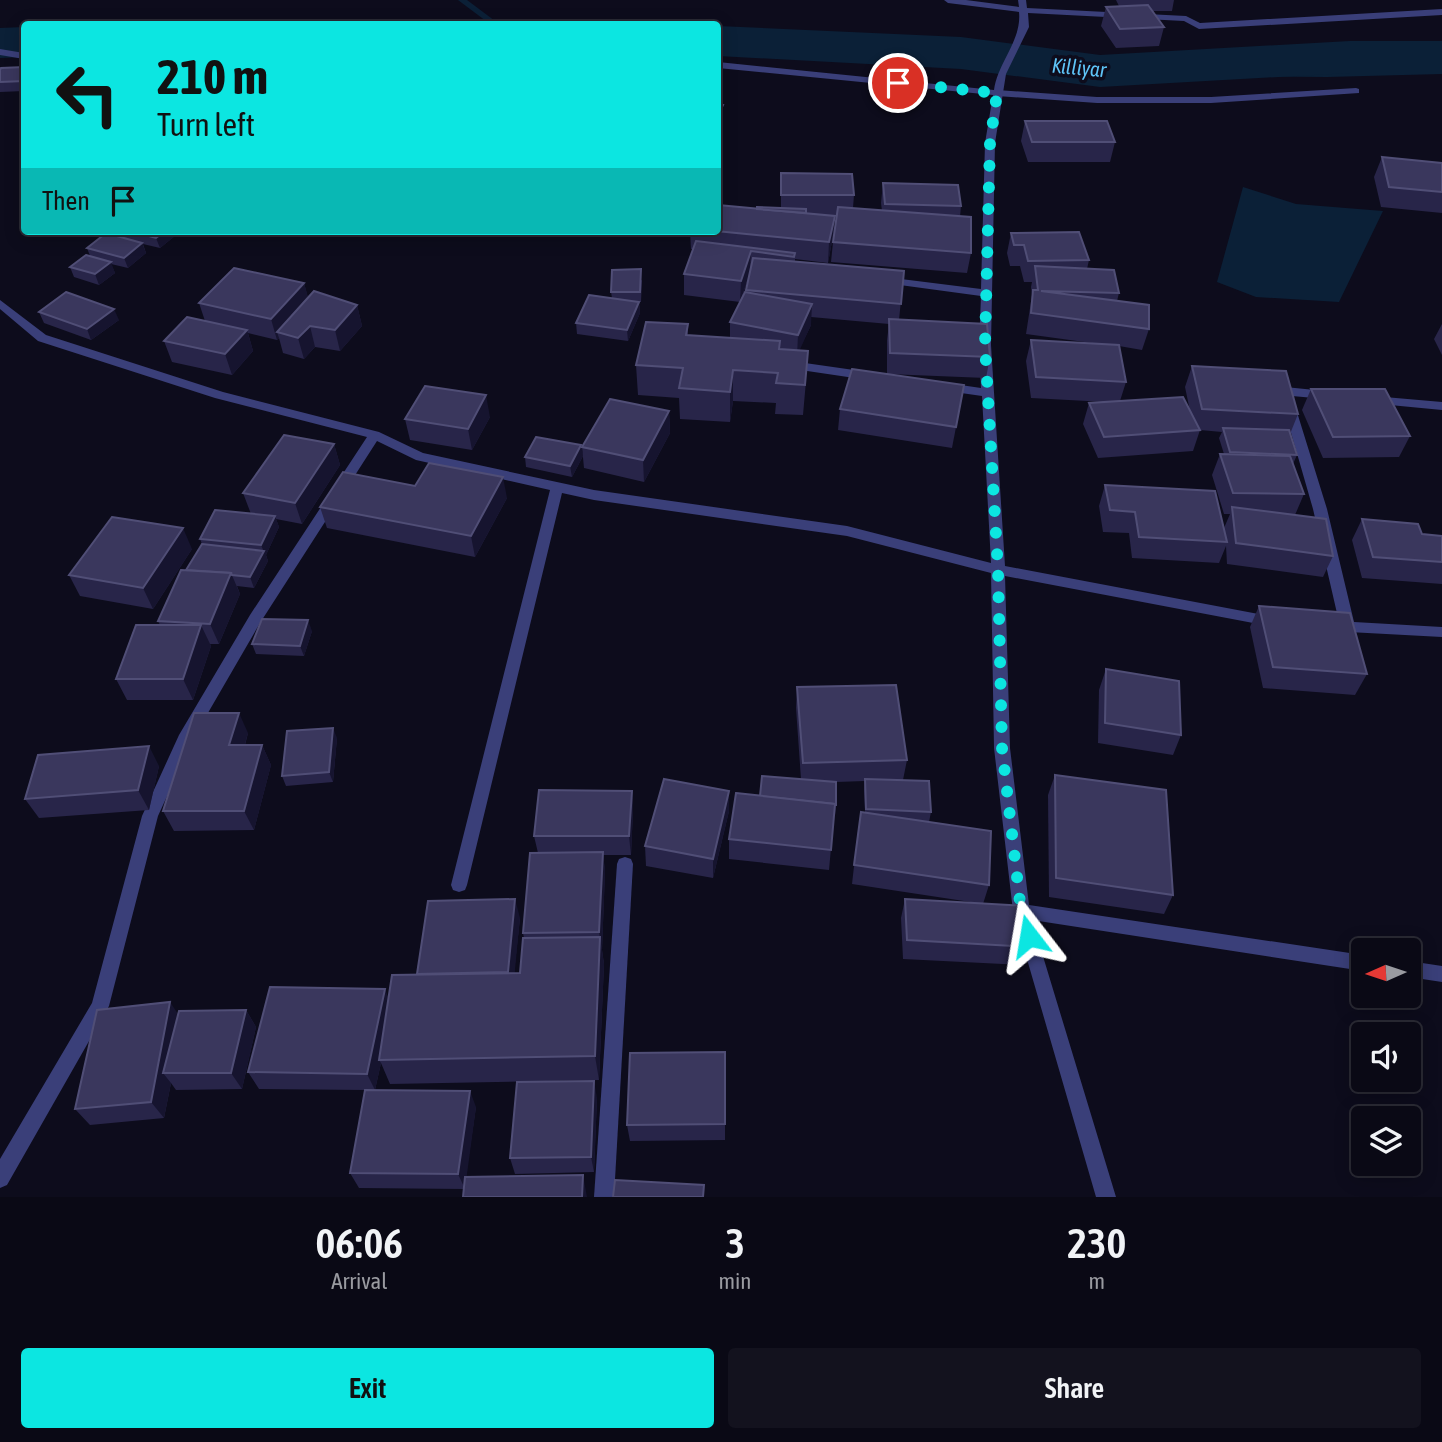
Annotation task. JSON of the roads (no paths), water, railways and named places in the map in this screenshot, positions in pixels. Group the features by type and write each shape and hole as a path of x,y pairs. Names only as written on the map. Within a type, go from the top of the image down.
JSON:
{"street":[{"path":"948,0 1186,19 1199,26 1442,12"},
{"path":"1022,5 1025,27 1001,74 990,143 986,293 987,393 998,570 1002,748 1021,911 1107,1197"},
{"path":"0,52 21,56"},
{"path":"721,65 997,93 1122,100 1211,100 1356,91"},
{"path":"876,278 986,293"},
{"path":"0,303 42,338 219,395 375,435 420,457 594,495 847,531 998,570 1252,620 1279,622"},
{"path":"784,364 879,377"},
{"path":"933,385 987,393"},
{"path":"1348,628 1320,509 1285,391 1442,406"},
{"path":"0,1178 100,1006 150,816 187,735 254,619 375,435"},
{"path":"459,885 557,487"},
{"path":"1321,625 1442,632"},
{"path":"604,1197 625,864"},
{"path":"1021,911 1351,960"},
{"path":"1421,971 1442,974"}],"water":[{"path":"1442,44 1442,74 1223,76 1215,51"},
{"path":"1243,187 1296,204 1383,211 1339,302 1256,297 1217,282"}],"waterway":[{"path":"462,0 491,21"},
{"name":"Killiyar","path":"721,41 961,53 1100,71 1350,57 1442,57"},
{"name":"Killiyar","path":"0,43 21,42"}]}
